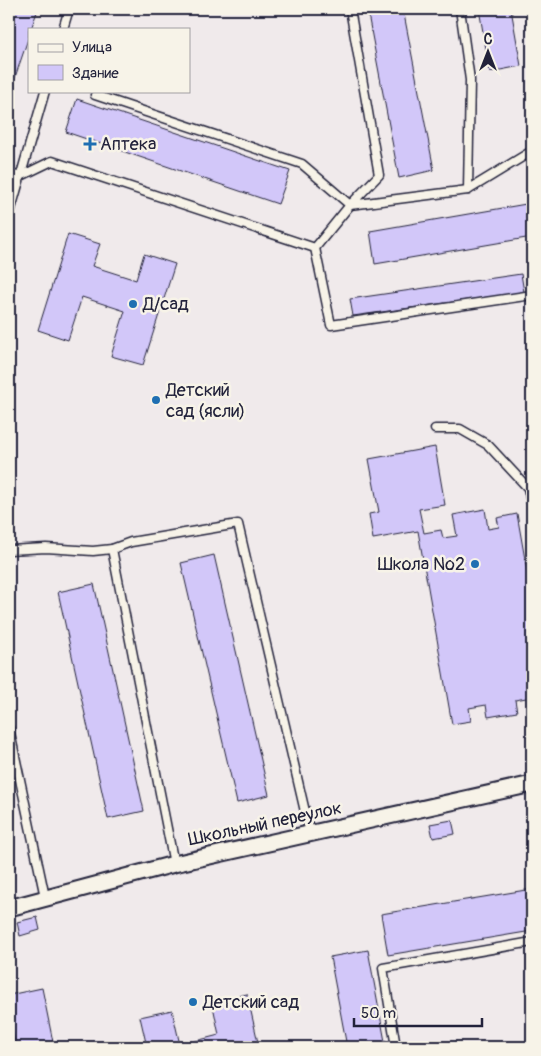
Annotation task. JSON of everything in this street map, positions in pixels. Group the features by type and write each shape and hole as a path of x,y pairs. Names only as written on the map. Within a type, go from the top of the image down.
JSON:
{"street":[{"name":"Школьный переулок","path":"9,908 174,864 532,784"}],"lane":[{"path":"63,28 69,9"},
{"path":"315,248 350,205 379,175 350,9"},
{"path":"460,9 470,80 468,190"},
{"path":"9,216 45,92"},
{"path":"95,95 302,164 350,205 468,190 532,151"},
{"path":"9,173 20,177 52,161 315,248"},
{"path":"315,248 331,325 532,295"},
{"path":"435,429 460,429 488,445 528,488 532,506"},
{"path":"9,550 46,548 93,551 112,549 131,542 238,524 310,834"},
{"path":"112,549 174,864"},
{"path":"9,728 45,897"},
{"path":"396,1047 383,968 532,942"}],"building":[{"path":"9,9 38,9 31,28 28,28 28,39 9,95"},
{"path":"367,9 403,9 434,170 399,178"},
{"path":"479,9 511,9 521,66 490,72"},
{"path":"77,99 290,171 278,204 66,132"},
{"path":"532,203 532,237 375,264 370,231"},
{"name":"Д/сад","path":"68,234 100,244 92,266 136,280 144,254 175,264 143,365 111,356 125,311 82,297 68,340 38,330"},
{"path":"521,274 524,292 353,316 350,299"},
{"name":"Школа №2","path":"435,447 445,505 419,509 424,533 441,530 443,538 457,536 453,515 485,509 488,529 499,527 497,518 517,514 532,599 532,697 515,700 517,712 488,717 486,705 469,708 471,721 452,724 418,531 373,539 369,514 379,512 369,459"},
{"path":"214,555 269,795 237,803 181,563"},
{"path":"94,584 144,811 108,819 58,592"},
{"path":"452,820 455,834 433,838 430,824"},
{"path":"9,839 15,868 9,870"},
{"path":"532,889 532,931 388,955 381,914"},
{"path":"37,917 40,930 20,936 17,922"},
{"path":"368,950 386,1047 347,1047 330,957"},
{"path":"42,988 54,1047 16,1047 9,1013 9,995"},
{"path":"247,994 259,1047 147,1047 140,1017 172,1010 180,1045 219,1035 212,1001"}],"place":[{"name":"Аптека","path":"90,144"},
{"name":"Д/сад","path":"133,304"},
{"name":"Детский сад (ясли)","path":"156,400"},
{"name":"Школа №2","path":"475,564"},
{"name":"Детский сад","path":"193,1002"}]}
